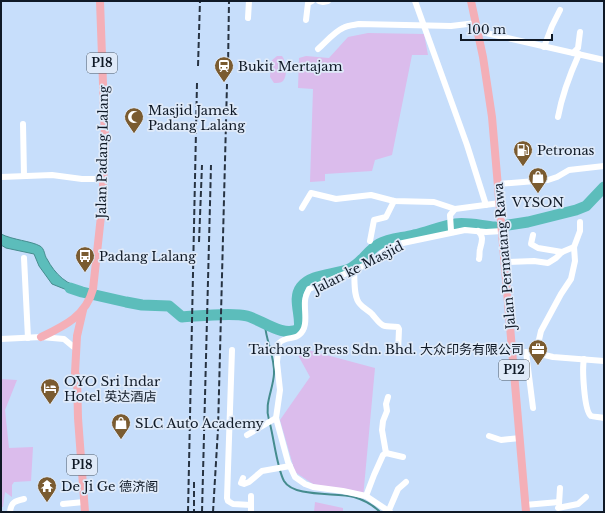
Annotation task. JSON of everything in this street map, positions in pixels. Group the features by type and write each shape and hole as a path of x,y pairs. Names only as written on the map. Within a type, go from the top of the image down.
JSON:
{"main road":[{"name":"Jalan Padang Lalang","path":"83,310 89,301 93,289 102,207 105,121 100,1"},
{"name":"Jalan Permatang Rawa","path":"471,1 492,117 525,508"},
{"name":"Jalan Padang Lalang","path":"77,378 80,374 83,338 89,301"},
{"path":"41,337 67,324 83,310"},
{"name":"P18","path":"83,310 76,349 75,373 77,378 78,418 85,512"}],"street":[{"path":"248,1 248,18"},
{"path":"306,20 308,3 312,1"},
{"path":"319,1 328,1"},
{"path":"415,1 425,26 486,205"},
{"path":"544,47 560,10"},
{"path":"318,49 344,27 351,25 451,26 476,27 544,47 604,60"},
{"path":"558,117 561,99 578,48 580,32"},
{"path":"23,124 24,176"},
{"path":"498,184 548,180 569,170 604,166"},
{"path":"1,177 52,175 82,179 103,179"},
{"path":"302,208 310,193 336,200 371,195 394,201 434,202 455,209 500,203"},
{"path":"370,241 374,220 386,217 394,201"},
{"path":"452,231 450,215 455,209"},
{"path":"536,352 541,331 571,279 575,261 574,248 580,231 580,222"},
{"name":"Jalan ke Masjid","path":"275,419 280,390 277,362 279,343 284,339 300,335 306,324 305,301 309,289 368,264 398,244 452,231 478,231 502,228"},
{"path":"478,231 482,238 479,259"},
{"path":"533,234 531,244 538,248 562,252"},
{"path":"534,261 538,248"},
{"path":"505,262 534,261 548,263 562,252 574,248"},
{"path":"24,258 28,338"},
{"path":"354,270 356,296 358,302 382,326 398,327 398,353"},
{"path":"1,339 41,337 64,339 76,349"},
{"path":"232,350 226,498 233,504 251,504"},
{"path":"513,352 536,352 552,357 604,361"},
{"path":"526,352 533,408"},
{"path":"584,359 583,377 589,414 604,418"},
{"path":"386,453 382,430 383,421 387,411 386,404 388,397"},
{"path":"247,434 275,419 289,467 295,477 305,484 313,487 366,496 390,511 398,489 406,482"},
{"path":"488,436 501,440 520,438"},
{"path":"386,453 403,457"},
{"path":"366,496 383,455 386,453"},
{"path":"243,478 241,483 244,484 249,482 262,471 289,467"},
{"path":"558,507 560,488"},
{"path":"250,512 251,496"},
{"path":"525,508 558,507 578,504 586,497"},
{"path":"10,512 11,506 14,502 24,499"},
{"path":"63,504 84,502"}],"shaded area":[{"path":"368,33 424,34 428,55 412,55 392,155 375,160 372,171 325,174 325,181 310,182 313,89 298,88 299,58 306,56 329,58 348,37"},
{"path":"277,56 282,56 286,72 283,81 280,83 274,83 270,77 271,61"},
{"path":"1,234 40,246 54,270 62,278 73,285 85,288 82,296 52,284 39,266 34,254 6,248 1,245"},
{"path":"293,346 375,368 363,498 313,484 295,472 280,420 310,377"},
{"path":"1,379 17,380 5,410 9,448 33,447 31,481 14,482 12,485 12,497 5,492 3,507 1,507"},
{"path":"315,502 343,508 343,512 314,512"}],"waterway":[{"path":"508,225 528,222 576,210 586,206 604,187"},
{"path":"70,288 142,305 169,306 182,317 233,314 241,315 253,318 279,330 293,331 299,329 300,324 297,297 301,287 305,283 317,277 353,267 379,244 392,239 419,234 455,224 495,227"},
{"path":"265,325 274,368 269,397 269,420"},
{"path":"270,424 279,469 284,481 289,486 297,490 316,494 354,497 368,503 380,512"}],"railway":[{"path":"198,66 200,1"},
{"path":"228,67 229,1"},
{"path":"188,512 197,83"},
{"path":"213,512 218,429 227,84"},
{"path":"199,242 202,165"},
{"path":"202,512 211,165"},
{"path":"194,482 194,512"}],"place":[{"name":"Bukit Mertajam","path":"224,83"},
{"name":"Masjid Jamek Padang Lalang","path":"134,134"},
{"name":"Petronas","path":"523,167"},
{"name":"VYSON","path":"538,194"},
{"name":"Padang Lalang","path":"85,273"},
{"name":"Taichong Press Sdn. Bhd. 大众印务有限公司","path":"538,366"},
{"name":"OYO Sri Indar Hotel 英达酒店","path":"50,405"},
{"name":"SLC Auto Academy","path":"121,440"},
{"name":"De Ji Ge 德济阁","path":"47,503"}]}
